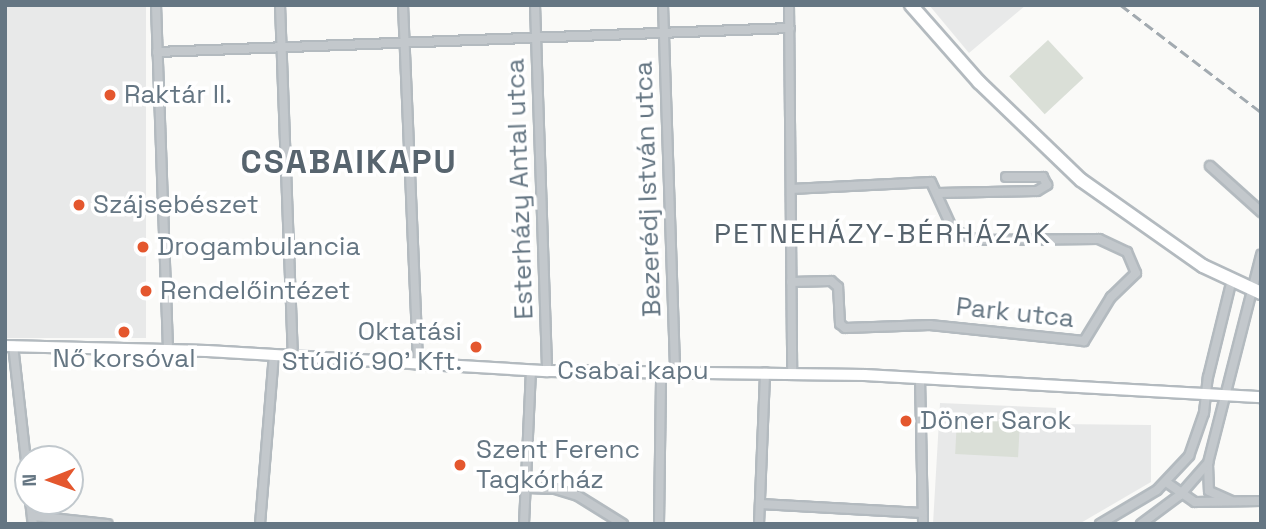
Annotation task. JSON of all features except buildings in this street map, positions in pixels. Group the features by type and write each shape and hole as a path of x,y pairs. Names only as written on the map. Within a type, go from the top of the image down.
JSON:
{"main road":[{"path":"911,5 979,82 1081,180 1203,266 1255,290"}],"street":[{"path":"156,5 168,350"},
{"path":"280,5 293,356"},
{"path":"403,5 418,365"},
{"name":"Esterházy Antal utca","path":"534,5 547,371"},
{"name":"Bezerédj István utca","path":"663,5 675,371"},
{"path":"789,5 792,373"},
{"path":"157,52 405,42 536,40 790,28"},
{"path":"1210,166 1261,212"},
{"path":"791,189 931,182 938,193 1037,191 1047,186 1043,177 1006,177"},
{"name":"Park utca","path":"791,282 831,281 838,286 840,324 845,328 930,325 1084,341 1111,297 1136,273 1127,253 1099,239 977,240 953,230 938,193"},
{"path":"1234,502 1209,491 1208,463 1255,290 1261,255"},
{"path":"1100,524 1166,482 1189,456 1232,279"},
{"path":"9,345 23,445"},
{"name":"Csabai kapu","path":"9,345 274,355 547,371 792,373 1261,397"},
{"path":"260,524 274,355"},
{"path":"524,524 528,488 531,370"},
{"path":"659,524 662,372"},
{"path":"759,524 765,372"},
{"path":"920,379 923,524"},
{"path":"1141,524 1180,495 1208,463"},
{"path":"1166,482 1180,495 1210,504 1261,501"},
{"path":"528,488 555,489 578,496 623,524"},
{"path":"760,504 923,513"},
{"path":"32,520 108,524"}],"shaded area":[{"path":"5,5 146,5 146,338 5,338"},
{"path":"929,5 1026,5 969,53"},
{"path":"1048,40 1083,78 1045,114 1009,76"},
{"path":"940,403 1058,408 1058,424 1151,425 1151,482 1079,524 933,524"},
{"path":"957,419 1020,422 1018,457 955,454"}],"railway":[{"path":"1121,5 1261,112"}],"place":[{"name":"Raktár II.","path":"110,95"},
{"name":"Szájsebészet","path":"79,205"},
{"name":"Drogambulancia","path":"143,247"},
{"name":"Rendelőintézet","path":"146,291"},
{"name":"Nő korsóval","path":"124,332"},
{"name":"Oktatási Stúdió 90' Kft.","path":"476,347"},
{"name":"Döner Sarok","path":"906,421"},
{"name":"Szent Ferenc Tagkórház","path":"460,465"}],"district":[{"name":"CSABAIKAPU","path":"349,163"},
{"name":"PETNEHÁZY-BÉRHÁZAK","path":"883,233"}]}
